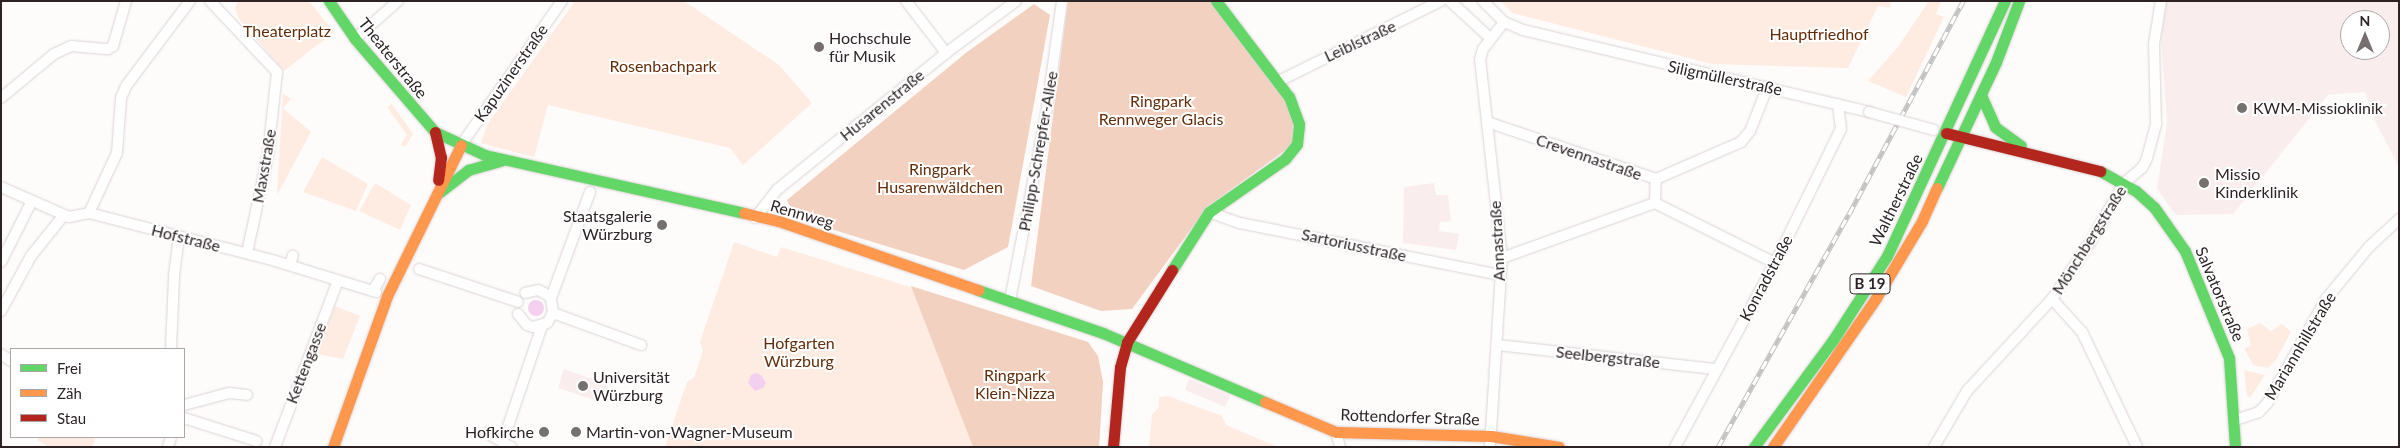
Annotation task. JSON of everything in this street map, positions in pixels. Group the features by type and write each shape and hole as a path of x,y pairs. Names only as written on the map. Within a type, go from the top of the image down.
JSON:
{"street":[{"path":"1,98 54,54 71,46 108,49 117,42 126,1"},
{"path":"89,213 117,153 121,98 134,73 190,1"},
{"name":"Maxstraße","path":"210,1 272,62 278,78 268,154 247,253"},
{"name":"Theaterstraße","path":"329,1 355,39 435,132 461,145"},
{"path":"355,39 398,1"},
{"name":"Kapuzinerstraße","path":"461,145 562,1"},
{"path":"906,1 946,53"},
{"name":"Husarenstraße","path":"755,218 778,189 946,53 1016,1"},
{"name":"Philipp-Schrepfer-Allee","path":"1010,300 1046,115 1062,1"},
{"path":"1112,447 1120,367 1127,342 1209,212 1284,160 1297,144 1298,118 1279,82 1216,1"},
{"name":"Leiblstraße","path":"1279,82 1441,1"},
{"path":"1450,1 1490,38"},
{"path":"1483,1 1504,22"},
{"name":"Waltherstraße","path":"1754,447 1833,340 1883,264 1940,131 2004,1"},
{"name":"Waltherstraße","path":"1773,447 1898,263 1922,221 1981,95 2019,1"},
{"name":"Mönchbergstraße","path":"1934,447 1967,391 2052,299 2091,241 2124,183 2142,168 2153,142 2156,124 2154,44 2161,1"},
{"name":"Annastraße","path":"1491,441 1502,258 1480,60 1490,38 1504,22"},
{"name":"Siligmüllerstraße","path":"1504,22 1524,30 1709,76 1768,86 1940,131"},
{"path":"1656,180 1741,142 1750,131 1768,86"},
{"path":"1981,95 1995,127 2027,151"},
{"name":"Konradstraße","path":"1675,447 1774,263 1841,130 1838,104"},
{"name":"Crevennastraße","path":"1487,122 1656,180 1655,203"},
{"name":"Salvatorstraße","path":"1940,131 2027,151 2104,172 2124,183 2162,217 2199,278 2229,358 2235,420 2235,447"},
{"name":"Theaterstraße","path":"435,132 441,157 435,195"},
{"path":"333,447 387,296 461,145"},
{"name":"Rennweg","path":"461,145 505,160 755,218 779,221 1127,342"},
{"path":"435,195 468,170 505,160"},
{"name":"Hofstraße","path":"1,187 69,217 89,213 179,238 233,249 272,260 291,260 336,285 374,292 380,278"},
{"path":"487,433 507,444 542,326 553,313 551,298 590,192"},
{"path":"1,262 32,201"},
{"path":"1502,258 1655,203 1774,263"},
{"name":"Sartoriusstraße","path":"1209,212 1240,223 1501,275"},
{"path":"1,311 31,256 64,215"},
{"name":"Mariannhillstraße","path":"2235,420 2259,412 2268,402 2326,299 2370,247 2399,218"},
{"path":"171,348 174,276 179,238"},
{"path":"419,269 518,302"},
{"name":"Kettengasse","path":"274,447 336,285"},
{"path":"525,293 538,290 551,298"},
{"path":"2052,299 2082,332 2137,447"},
{"path":"553,313 641,345"},
{"path":"518,314 527,325 542,326"},
{"name":"Rottendorfer Straße","path":"1127,342 1336,432 1559,447"},
{"name":"Seelbergstraße","path":"1498,346 1718,369"},
{"path":"185,405 229,393 247,395"},
{"path":"185,418 256,441"},
{"path":"1336,432 1340,447"}],"shaded area":[{"name":"KWM-Missioklinik","path":"2166,1 2399,1 2399,167 2375,121 2365,92 2328,95 2233,214 2176,215 2157,189 2167,122 2161,39"},
{"path":"1434,183 1436,195 1448,195 1451,221 1440,222 1439,231 1459,234 1456,250 1403,243 1404,187"},
{"path":"536,300 542,302 544,308 542,314 536,316 530,314 528,308 530,302"},
{"name":"Universität Würzburg","path":"564,369 607,384 600,402 558,388"},
{"path":"757,373 762,376 766,383 763,388 755,391 748,383 751,375"},
{"path":"1189,379 1230,396 1225,407 1185,390"}],"green space":[{"name":"Theaterplatz","path":"238,1 309,1 334,32 284,71 239,19 235,8"},
{"name":"Rosenbachpark","path":"575,1 684,1 779,65 812,103 743,165 730,148 548,105 534,157 481,143 487,125"},
{"name":"Ringpark Rennweger Glacis","path":"1068,1 1210,1 1284,96 1296,123 1294,144 1208,206 1132,309 1101,311 1031,286"},
{"name":"Hauptfriedhof","path":"1501,1 1891,1 1890,8 1878,6 1848,68 1712,64 1512,13"},
{"path":"1929,1 1941,1 1936,14 1944,17 1906,97 1868,81 1897,48"},
{"name":"Ringpark Husarenwäldchen","path":"1034,4 1050,15 1008,247 964,270 795,218 787,200 967,52"},
{"path":"283,93 291,99 283,108 311,132 277,195"},
{"path":"392,104 413,134 405,147 401,144 407,135 387,107"},
{"path":"322,157 368,184 356,211 303,192"},
{"path":"375,183 411,205 400,230 359,211"},
{"name":"Hofgarten Würzburg","path":"734,242 777,257 781,247 1088,342 1098,356 1103,382 1099,447 665,447 687,382 694,378 703,350 700,342"},
{"name":"Ringpark Klein-Nizza","path":"911,286 1088,342 1098,356 1103,382 1099,447 973,447"},
{"path":"335,306 360,316 343,359 317,354"},
{"path":"2260,323 2271,331 2282,324 2291,332 2276,360 2268,368 2253,365 2244,348 2251,346 2247,329"},
{"path":"2244,370 2265,375 2250,398 2247,395"},
{"path":"1168,396 1222,416 1226,425 1278,447 1149,447 1152,415 1159,407 1159,397"},
{"path":"38,438 96,438 92,447 49,447 37,440"}],"railway":[{"path":"1718,447 1849,214 1963,1"}],"traffic: fast":[{"path":"329,1 355,39 435,132 485,155 744,213"},
{"path":"1172,270 1209,212 1285,159 1297,144 1299,124 1289,97 1216,1"},
{"path":"1754,447 1833,340 1887,256 2005,1"},
{"path":"1937,188 1996,62 2019,1"},
{"path":"1981,95 1995,127 2021,146"},
{"path":"440,192 468,170 502,160"},
{"path":"2100,171 2136,191 2154,207 2185,251 2229,358 2235,447"},
{"path":"978,290 1103,333 1265,402"}],"traffic: slow":[{"path":"333,447 387,296 461,145"},
{"path":"1773,447 1876,298 1922,221 1937,188"},
{"path":"744,213 779,221 978,290"},
{"path":"1265,402 1336,432 1491,436 1559,447"}],"traffic: jam":[{"path":"435,132 441,157 438,180"},
{"path":"1946,133 2100,171"},
{"path":"1113,447 1120,367 1127,342 1172,270"}],"place":[{"name":"Hochschule für Musik","path":"819,47"},
{"name":"KWM-Missioklinik","path":"2242,108"},
{"name":"Missio Kinderklinik","path":"2204,183"},
{"name":"Staatsgalerie Würzburg","path":"662,225"},
{"name":"Universität Würzburg","path":"583,386"},
{"name":"Hofkirche","path":"544,432"},
{"name":"Martin-von-Wagner-Museum","path":"576,432"}]}
